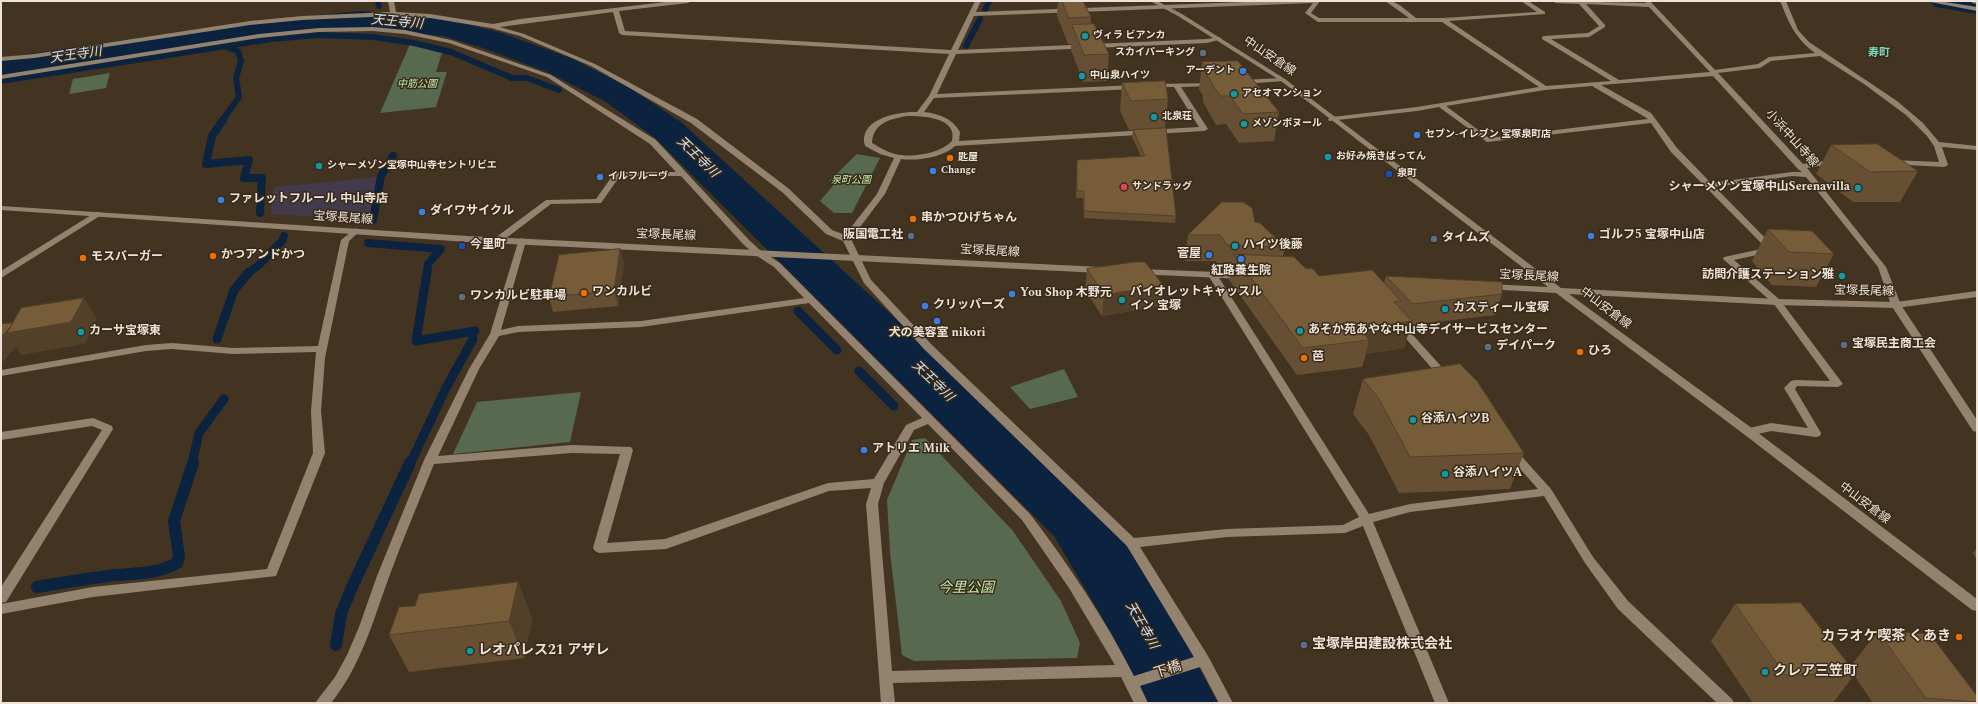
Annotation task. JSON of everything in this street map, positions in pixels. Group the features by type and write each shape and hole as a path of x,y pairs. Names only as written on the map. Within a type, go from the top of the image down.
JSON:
{"street":[{"path":"392,1 393,14"},
{"path":"492,26 520,21 688,1"},
{"path":"919,114 932,96 978,1"},
{"name":"中山安倉線","path":"1153,1 1219,39 1283,80 1558,291 1748,432 1977,606"},
{"path":"972,14 1317,1"},
{"path":"1317,1 1308,13 1318,20 1416,21 1543,13 1524,1"},
{"path":"1388,1 1399,7 1416,21"},
{"path":"1556,1 1649,3"},
{"path":"1782,1 1784,2 1796,33 1821,54 1862,78 1887,97 1927,132 1936,144 1944,165 1881,161"},
{"path":"1928,1 1977,9"},
{"path":"1581,2 1604,26 1589,35 1544,38 1616,81"},
{"name":"小浜中山寺線","path":"1649,3 1801,167 1882,267 1896,305 1977,428"},
{"path":"616,10 622,32 952,52 1207,41 1219,39"},
{"path":"1,60 250,23 302,18 393,14 430,16 492,26 522,35 593,65 694,121 784,190 829,232 847,239 867,281 928,347 1131,543 1197,662 1226,703"},
{"path":"1442,20 1545,88"},
{"path":"1,77 266,35 319,30 373,29 405,32 475,49 549,76 652,142 757,252 777,265 1026,517 1058,559 1093,613 1141,703"},
{"path":"1332,119 1441,105 1545,88 1714,73 1760,66 1769,59 1821,54"},
{"path":"1232,83 1283,80"},
{"path":"932,96 1224,83"},
{"path":"1593,84 1648,115 1674,150 1772,249 1727,259 1777,302 1838,384 1795,383 1789,388 1816,433 1770,427 1748,432"},
{"path":"954,144 1204,129 1176,85"},
{"path":"1441,105 1487,140 1652,121"},
{"path":"919,114 933,116 952,125 957,138 954,144 945,150 923,156 898,158 868,144 871,130 875,124 894,116 919,114"},
{"path":"1936,144 1977,148"},
{"path":"847,239 881,194 898,158"},
{"path":"1801,167 1838,160"},
{"path":"498,240 549,202 598,201 618,174 684,174"},
{"path":"1710,185 1792,174 1807,175"},
{"name":"宝塚長尾線","path":"1,208 498,240 1109,270"},
{"path":"1,275 99,214"},
{"path":"1,609 93,592 272,573 319,453 316,411 320,358 345,240 356,231"},
{"path":"322,703 340,681 354,656 366,627 383,576 430,460 474,369 495,334 522,241"},
{"path":"1132,271 1252,276"},
{"path":"1213,275 1366,519 1442,703"},
{"name":"宝塚長尾線","path":"1479,287 1777,302 1896,305 1977,294"},
{"path":"495,334 518,329 641,324 810,300"},
{"path":"1390,315 1453,386"},
{"path":"1,373 146,348 172,346 255,351 323,349"},
{"path":"888,703 872,504 878,483 910,428 929,419"},
{"path":"1,436 93,422 108,428 1,598"},
{"path":"1503,443 1546,492 1589,560 1623,605 1727,703"},
{"path":"430,460 572,449 627,450 599,548 666,544 828,487 878,483"},
{"path":"1131,543 1227,533 1346,529 1366,519 1410,508 1546,492"},
{"name":"下橋","path":"887,677 1128,677 1145,679 1197,662"}],"shaded area":[{"path":"379,177 371,220 271,214 274,187"}],"green space":[{"name":"中筋公園","path":"410,44 442,53 436,72 447,72 436,107 380,113"},
{"path":"110,73 106,88 69,94 73,79"},
{"name":"泉町公園","path":"857,154 880,158 852,213 834,213 820,201 836,182 829,181"},
{"path":"1064,369 1078,397 1030,409 1010,387"},
{"path":"581,392 570,442 453,454 477,402"},
{"name":"今里公園","path":"925,438 1013,531 1061,601 1080,643 1077,658 914,661 902,655 890,552 887,500 912,440"}],"building":[{"path":"1062,1 1083,1 1091,17 1069,18"},
{"path":"1094,24 1109,54 1084,55 1072,25"},
{"path":"1238,61 1279,112 1243,114 1230,96 1220,96 1206,74 1210,74 1202,62"},
{"path":"1165,81 1168,99 1131,101 1122,83"},
{"name":"サンドラッグ","path":"1166,128 1176,216 1084,211 1084,191 1077,191 1077,160 1145,156 1133,130"},
{"path":"1877,144 1918,171 1870,172 1831,145"},
{"path":"1222,202 1243,202 1252,208 1255,222 1260,223 1285,247 1227,245 1220,235 1188,235"},
{"path":"1768,229 1812,231 1834,254 1789,252"},
{"path":"620,249 614,291 549,297 559,255"},
{"path":"1234,254 1294,257 1305,268 1313,269 1319,276 1372,270 1401,301 1394,302 1412,321 1360,329 1369,340 1303,348"},
{"path":"1134,262 1145,262 1163,285 1104,295 1087,269"},
{"path":"1386,276 1502,282 1502,294 1413,304"},
{"path":"84,298 71,322 7,333 21,308"},
{"path":"13,323 10,327 1,337 1,324"},
{"path":"1460,364 1477,381 1524,453 1410,457 1379,399 1363,379"},
{"path":"518,582 509,621 389,635 399,607 415,606 419,594"},
{"path":"1801,603 1856,674 1785,675 1735,604"},
{"path":"1878,631 1930,634 1977,696 1977,702 1926,698"}],"waterway":[{"path":"378,1 379,6"},
{"path":"985,10 989,1"},
{"path":"1945,1 1977,5"},
{"name":"天王寺川","path":"360,20 364,18"},
{"path":"966,46 980,19"},
{"name":"天王寺川","path":"1,68 57,61 240,32 360,20 445,27 491,40 559,65 618,95 668,130 1076,520 1141,623 1182,703"},
{"path":"1,81 271,39 318,35 373,37 414,43 451,52 512,78 527,78 559,90"},
{"path":"222,121 239,97 236,78 241,61 238,51 226,47"},
{"path":"223,120 212,136 206,164 249,160 244,178 262,178 260,213"},
{"path":"373,220 381,176 393,156"},
{"path":"248,273 259,265 282,241 284,236"},
{"path":"368,243 441,249 428,264 427,273"},
{"path":"427,272 416,341 475,331"},
{"path":"217,339 234,290 248,273"},
{"path":"798,311 837,350"},
{"path":"410,464 446,388 473,339"},
{"path":"859,371 894,406"},
{"path":"192,464 199,433 224,399"},
{"path":"37,587 99,577 152,572 177,563 179,557 174,521 193,463"},
{"path":"336,645 341,614 352,587 410,463"}],"place":[{"name":"ヴィラ ビアンカ","path":"1085,36"},
{"name":"スカイパーキング","path":"1203,53"},
{"name":"アーデント","path":"1243,71"},
{"name":"中山泉ハイツ","path":"1082,76"},
{"name":"アセオマンション","path":"1234,94"},
{"name":"北泉荘","path":"1154,117"},
{"name":"メゾンボヌール","path":"1244,124"},
{"name":"セブン-イレブン 宝塚泉町店","path":"1417,135"},
{"name":"お好み焼きばってん","path":"1328,157"},
{"name":"匙屋","path":"950,158"},
{"name":"シャーメゾン宝塚中山寺セントリビエ","path":"319,166"},
{"name":"Change","path":"933,171"},
{"name":"泉町","path":"1389,174"},
{"name":"イルフルーヴ","path":"600,177"},
{"name":"サンドラッグ","path":"1124,187"},
{"name":"シャーメゾン宝塚中山Serenavilla","path":"1858,188"},
{"name":"ファレットフルール 中山寺店","path":"221,200"},
{"name":"ダイワサイクル","path":"422,212"},
{"name":"串かつひげちゃん","path":"913,219"},
{"name":"阪国電工社","path":"911,236"},
{"name":"ゴルフ5 宝塚中山店","path":"1591,236"},
{"name":"タイムズ","path":"1434,239"},
{"name":"今里町","path":"462,246"},
{"name":"ハイツ後藤","path":"1235,246"},
{"name":"菅屋","path":"1209,255"},
{"name":"かつアンドかつ","path":"213,256"},
{"name":"モスバーガー","path":"83,258"},
{"name":"紅路養生院","path":"1241,259"},
{"name":"訪問介護ステーション雅","path":"1842,276"},
{"name":"ワンカルビ","path":"584,293"},
{"name":"You Shop 木野元","path":"1012,294"},
{"name":"ワンカルビ駐車場","path":"462,297"},
{"name":"バイオレットキャッスル イン 宝塚","path":"1122,300"},
{"name":"クリッパーズ","path":"925,306"},
{"name":"カスティール宝塚","path":"1445,309"},
{"name":"犬の美容室 nikori","path":"937,321"},
{"name":"あそか苑あやな中山寺デイサービスセンター","path":"1300,331"},
{"name":"カーサ宝塚東","path":"81,332"},
{"name":"宝塚民主商工会","path":"1844,345"},
{"name":"デイパーク","path":"1488,347"},
{"name":"ひろ","path":"1580,352"},
{"name":"芭","path":"1304,358"},
{"name":"谷添ハイツB","path":"1413,420"},
{"name":"アトリエ Milk","path":"864,450"},
{"name":"谷添ハイツA","path":"1445,474"},
{"name":"カラオケ喫茶 くあき","path":"1959,637"},
{"name":"宝塚岸田建設株式会社","path":"1304,645"},
{"name":"レオパレス21 アザレ","path":"470,651"},
{"name":"クレア三笠町","path":"1765,672"}],"district":[{"name":"寿町","path":"1879,54"}]}
